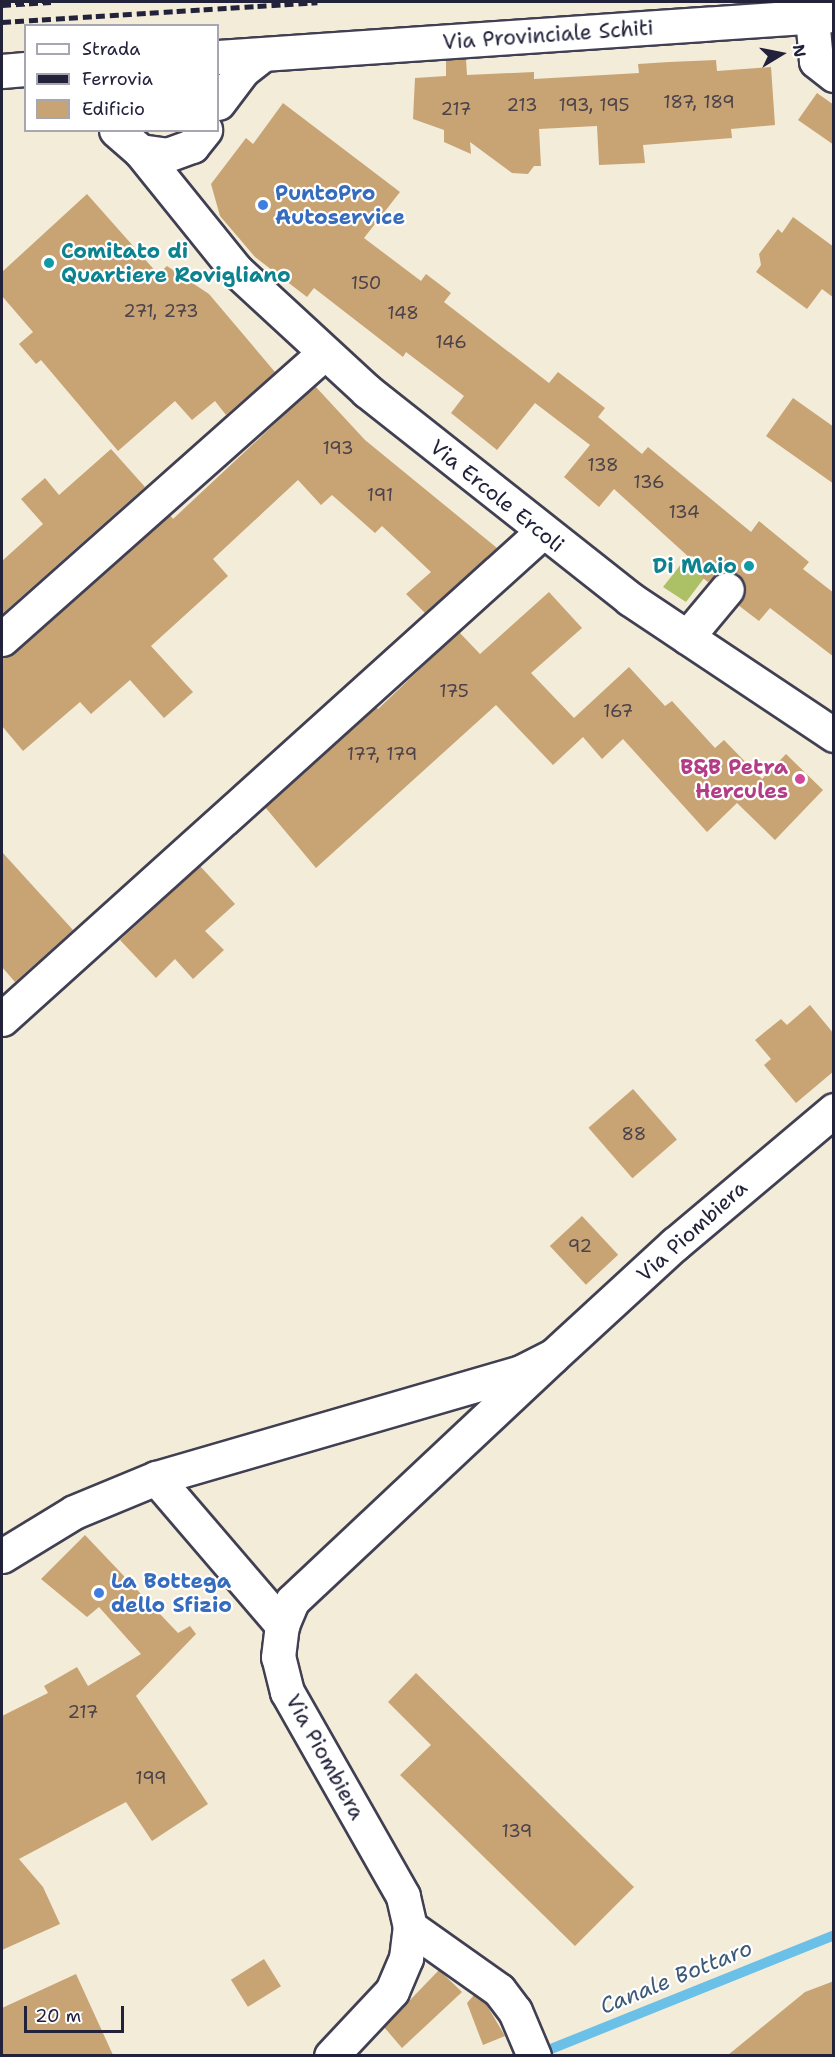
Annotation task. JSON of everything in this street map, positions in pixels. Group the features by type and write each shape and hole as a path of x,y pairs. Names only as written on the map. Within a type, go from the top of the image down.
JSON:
{"street":[{"name":"Via Provinciale Schiti","path":"219,57 823,16"},
{"path":"823,16 816,61 834,75"},
{"path":"219,102 243,70 261,55"},
{"path":"2,71 24,69"},
{"path":"128,141 167,155 180,152 203,133"},
{"path":"195,217 191,182 203,133"},
{"name":"Via Ercole Ercoli","path":"128,141 195,217 236,270 324,353 541,532 687,636 834,735"},
{"path":"2,639 324,353"},
{"path":"2,1019 541,532"},
{"path":"687,636 727,589"},
{"name":"Via Piombiera","path":"332,2055 392,1991 406,1958 410,1927 403,1896 287,1692 279,1657 282,1625 292,1600 684,1237 834,1110"},
{"name":"Via Piombiera","path":"2,1556 74,1512 156,1478 521,1372 553,1356"},
{"path":"156,1478 282,1625"},
{"path":"410,1927 499,1990 530,2044"}],"green space":[{"path":"689,554 708,573 686,602 663,587"}],"building":[{"path":"466,59 467,75 534,72 534,79 639,73 638,64 669,62 716,60 717,71 771,67 775,125 731,129 732,138 643,145 645,163 599,165 597,126 539,129 541,166 534,166 528,174 512,173 470,142 471,154 444,142 444,130 413,119 415,78 446,76 446,60"},
{"path":"817,93 834,105 834,145 798,120"},
{"path":"283,103 400,192 364,238 421,281 426,274 451,293 444,302 549,383 558,372 605,408 598,417 642,454 648,447 751,532 759,521 809,562 803,569 834,593 834,657 770,608 759,621 738,605 746,592 739,574 721,571 708,582 693,570 691,559 614,489 599,507 564,477 590,445 535,403 497,450 451,413 464,396 406,352 403,357 314,288 307,297 255,257 220,216 211,184 246,138 253,144"},
{"path":"87,194 158,274 167,266 209,294 275,372 226,415 215,401 192,420 175,401 118,451 41,360 36,364 19,344 33,332 2,296 2,272"},
{"path":"793,217 834,247 834,298 822,289 807,309 756,272 761,265 759,254 778,229 782,233"},
{"path":"315,386 365,440 497,548 425,613 406,594 431,572 382,526 375,533 332,495 321,505 298,480 213,559 228,576 151,646 193,692 164,718 130,680 91,714 80,702 23,751 2,726 2,657 14,653 170,515 173,519"},
{"path":"793,398 834,427 834,484 766,436"},
{"path":"111,449 145,487 2,614 2,561 43,524 21,499 45,478 59,495"},
{"path":"549,592 582,628 531,673 574,718 629,667 665,706 672,701 715,748 724,740 762,779 786,754 823,790 775,840 737,803 707,832 623,739 602,759 583,737 553,765 496,705 316,868 265,807 376,707 378,709 459,632 480,654"},
{"path":"2,852 73,930 15,982 2,967"},
{"path":"200,866 235,904 205,931 224,950 193,979 175,959 156,978 120,940"},
{"path":"810,1005 834,1034 834,1071 796,1103 764,1065 771,1059 755,1040 781,1019 787,1025"},
{"path":"633,1089 677,1140 632,1178 588,1128"},
{"path":"582,1216 618,1255 586,1285 550,1246"},
{"path":"85,1535 178,1633 190,1626 196,1634 136,1696 208,1804 152,1841 126,1802 19,1859 43,1887 60,1924 2,1950 2,1716 48,1693 44,1686 77,1667 88,1686 141,1654 99,1607 87,1617 41,1579"},
{"path":"416,1673 634,1887 575,1946 400,1775 431,1745 388,1702"},
{"path":"264,1959 281,1986 248,2007 231,1980"},
{"path":"439,1970 462,1992 402,2048 384,2027"},
{"path":"76,1974 113,2055 2,2055 2,2008"},
{"path":"834,1981 834,2055 728,2055 805,1992"},
{"path":"474,1995 486,2004 505,2036 483,2045 467,2003"}],"waterway":[{"name":"Canale Bottaro","path":"536,2055 834,1935"}],"railway":[{"path":"2,5 51,2"},
{"path":"2,22 317,2"}],"place":[{"name":"PuntoPro Autoservice","path":"263,205"},
{"name":"Comitato di Quartiere Rovigliano","path":"49,263"},
{"name":"Di Maio","path":"749,566"},
{"name":"B&B Petra Hercules","path":"800,779"},
{"name":"La Bottega dello Sfizio","path":"99,1593"}]}
